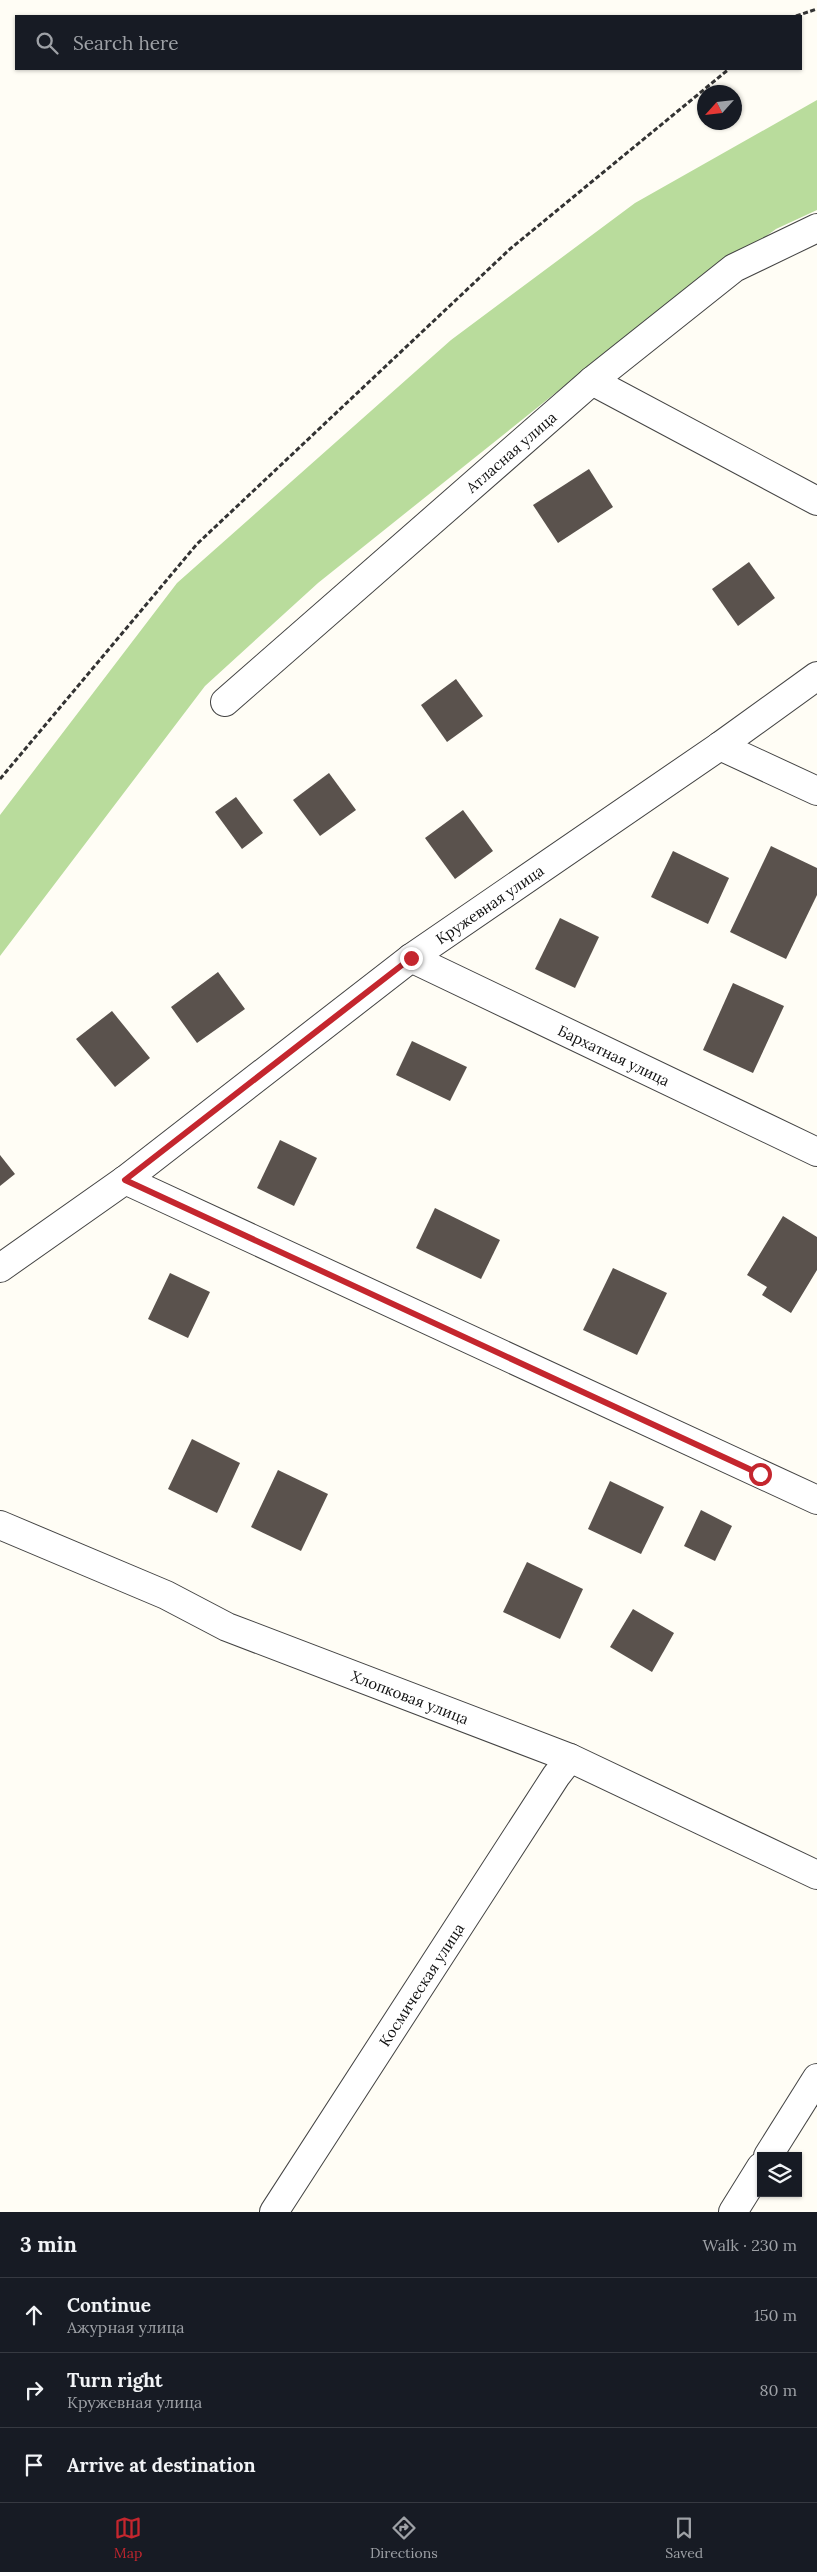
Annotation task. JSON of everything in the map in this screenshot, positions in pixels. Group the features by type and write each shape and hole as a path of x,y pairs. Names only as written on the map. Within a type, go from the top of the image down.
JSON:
{"street":[{"name":"Атласная улица","path":"225,702 592,381 734,268 817,228"},
{"path":"592,381 817,500"},
{"name":"Кружевная улица","path":"0,1268 125,1180 411,958 720,746 817,676"},
{"path":"720,746 817,791"},
{"name":"Бархатная улица","path":"411,958 817,1152"},
{"path":"125,1180 817,1500"},
{"name":"Хлопковая улица","path":"0,1525 166,1595 227,1627 570,1758 817,1875"},
{"name":"Космическая улица","path":"274,2212 556,1776 570,1758"},
{"path":"771,2152 817,2078"},
{"path":"733,2212 757,2174"}],"path":[{"path":"799,15 817,9"},
{"path":"0,779 197,544 510,249 728,70"}],"green space":[{"path":"817,100 817,210 776,229 643,323 318,583 205,686 0,956 0,815 177,583 451,340 635,203"}],"building":[{"path":"589,469 613,507 558,543 533,505"},
{"path":"749,562 775,598 738,626 712,589"},
{"path":"456,679 483,716 447,742 421,705"},
{"path":"329,773 356,810 320,836 293,800"},
{"path":"236,797 263,833 242,849 215,812"},
{"path":"463,810 493,851 455,879 425,838"},
{"path":"771,846 817,868 817,895 786,959 730,932"},
{"path":"673,851 729,878 708,924 651,897"},
{"path":"560,918 599,937 575,988 535,969"},
{"path":"218,972 245,1009 197,1043 171,1007"},
{"path":"733,983 784,1006 753,1073 703,1050"},
{"path":"112,1011 150,1058 115,1087 76,1039"},
{"path":"412,1041 467,1067 450,1101 396,1075"},
{"path":"280,1140 317,1158 294,1206 257,1188"},
{"path":"0,1155 15,1174 0,1186"},
{"path":"435,1208 500,1240 481,1279 416,1248"},
{"path":"783,1216 817,1237 817,1270 791,1313 762,1295 767,1287 747,1275"},
{"path":"613,1268 667,1293 637,1355 583,1330"},
{"path":"170,1273 210,1292 188,1338 148,1319"},
{"path":"192,1439 240,1463 217,1513 168,1489"},
{"path":"278,1470 328,1494 301,1551 251,1527"},
{"path":"610,1481 664,1507 641,1554 588,1529"},
{"path":"701,1510 732,1526 715,1561 684,1546"},
{"path":"527,1562 583,1589 560,1639 503,1612"},
{"path":"633,1609 674,1633 652,1672 610,1647"}],"route":[{"path":"411,958 125,1180 760,1474"}]}
